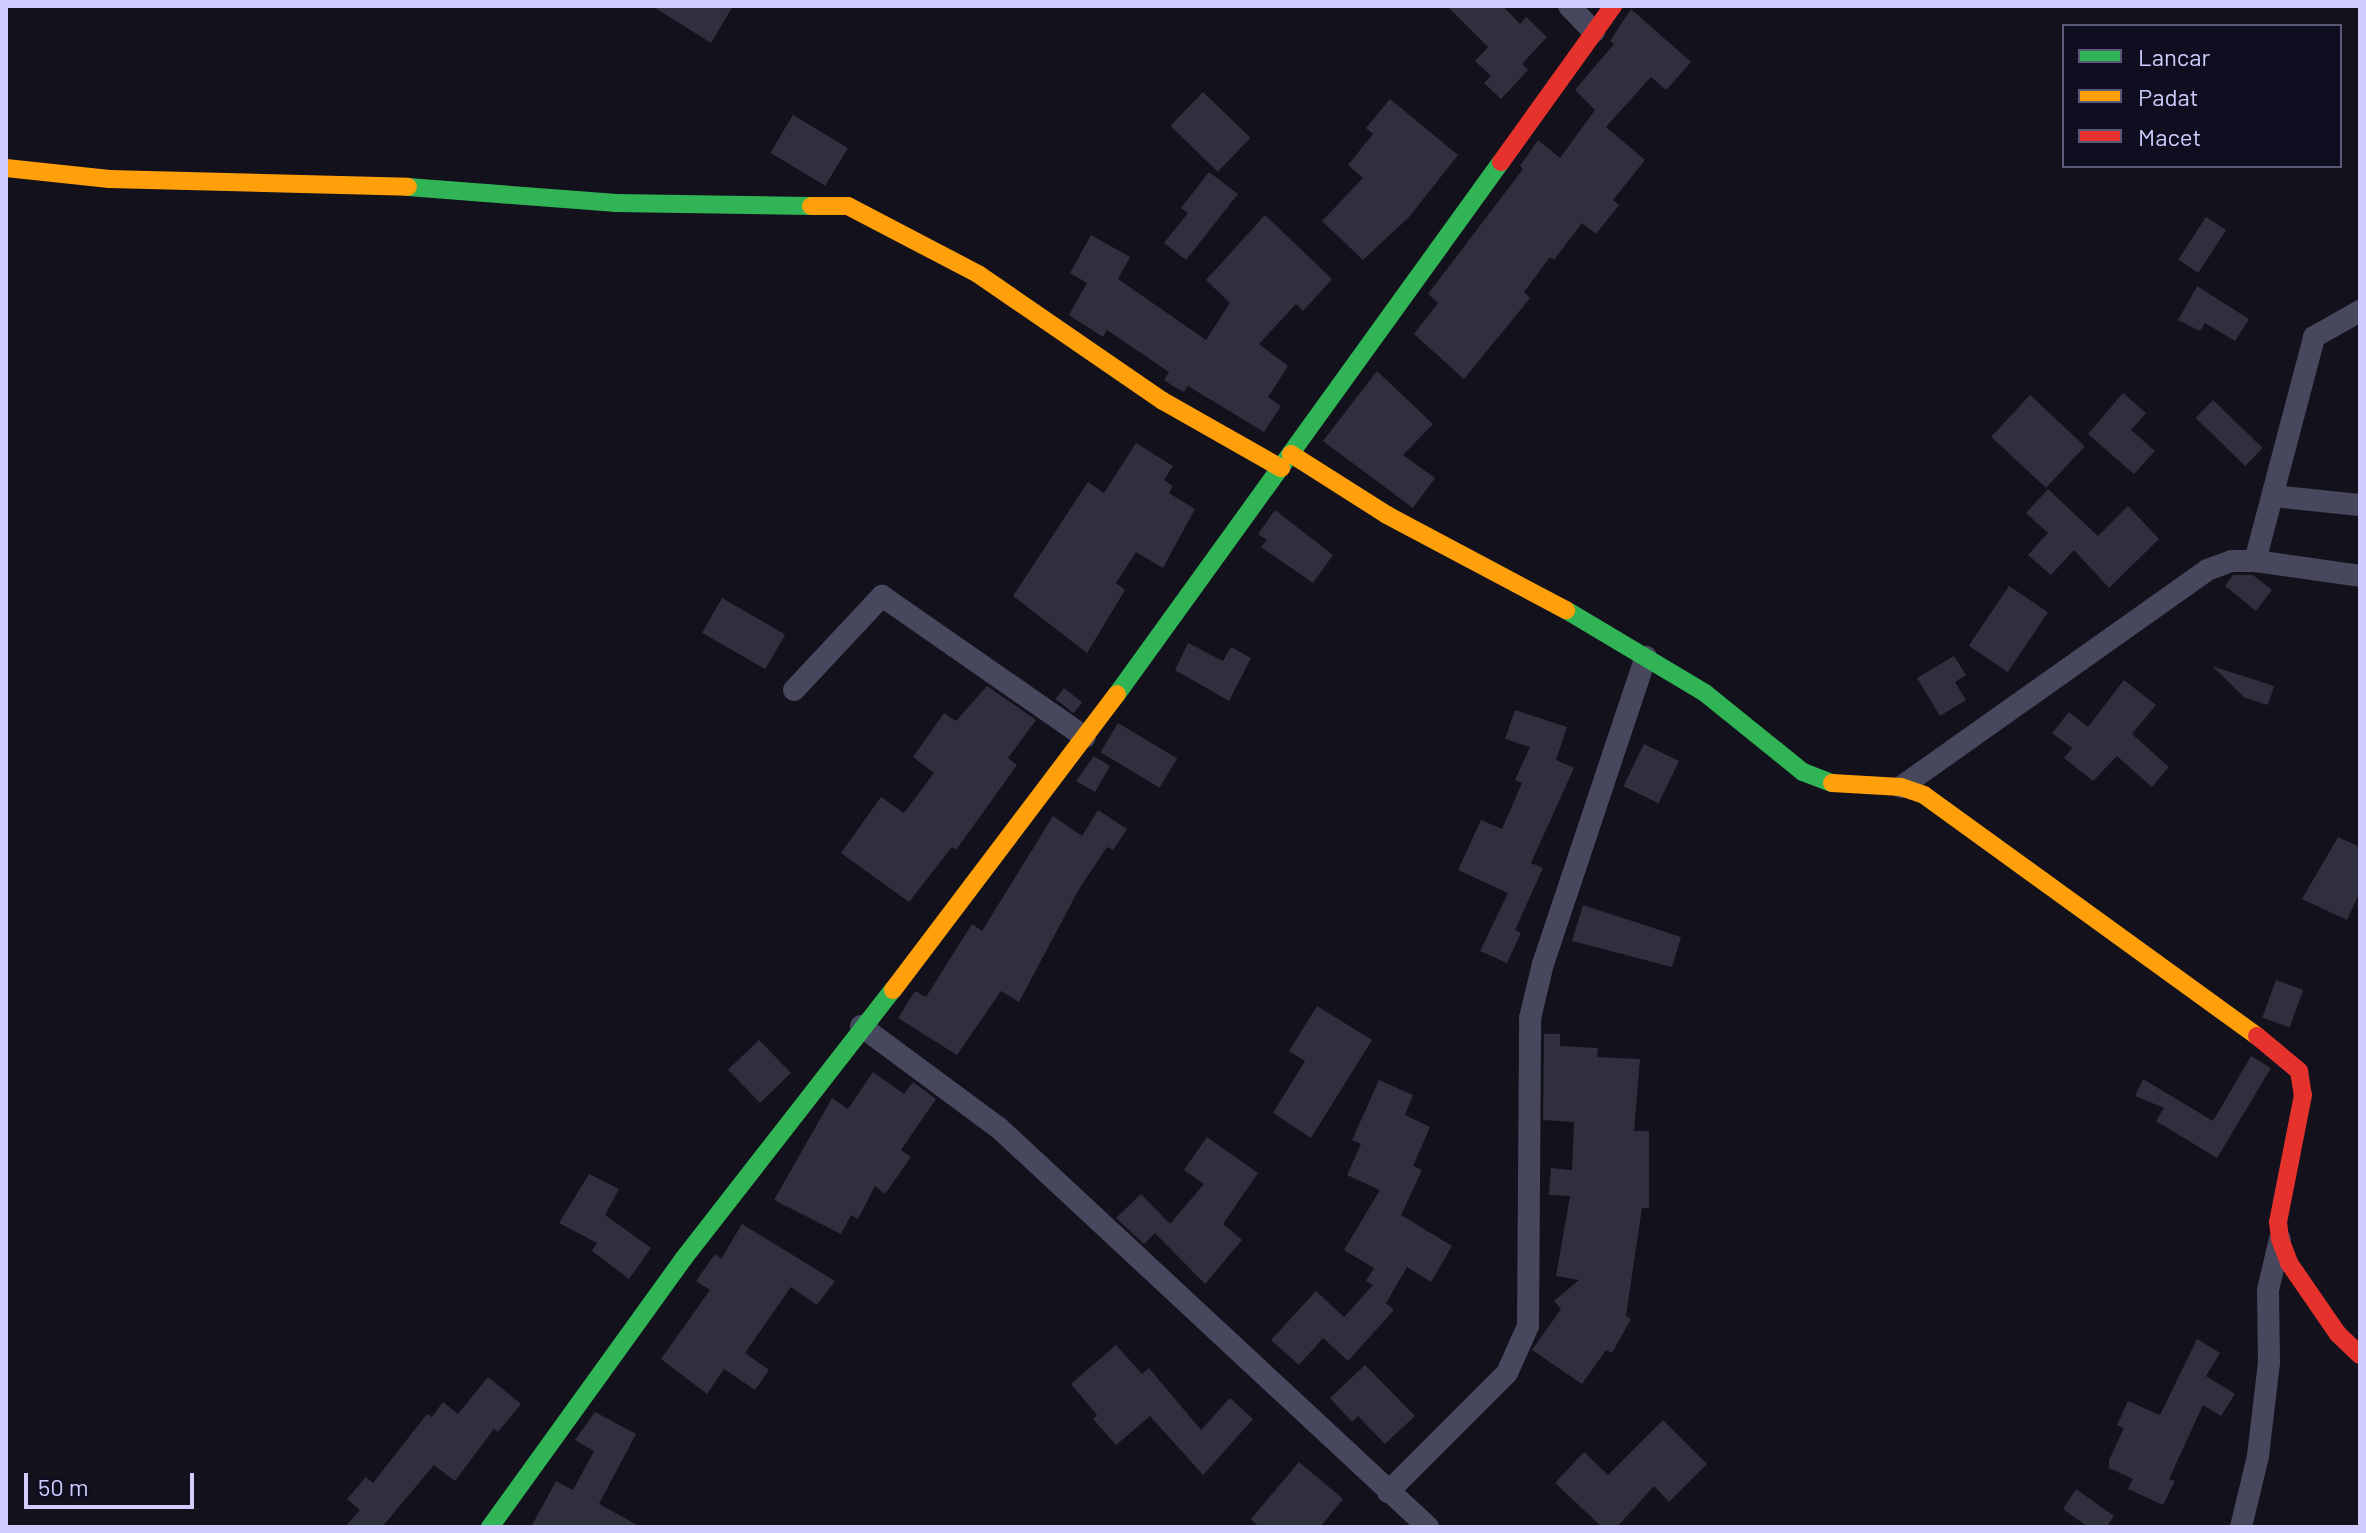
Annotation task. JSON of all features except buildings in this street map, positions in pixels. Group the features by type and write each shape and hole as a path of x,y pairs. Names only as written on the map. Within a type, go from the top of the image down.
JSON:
{"street":[{"path":"1569,6 1594,32"},
{"path":"490,1527 861,1026 1085,737 1613,6"},
{"path":"6,168 109,179 377,185 616,203 848,206 978,274 1163,401 1286,461 1646,657 1705,693 1803,772 1839,786 1901,787 1948,810 2294,1064 2303,1095 2278,1222 2280,1239 2289,1263 2338,1334 2360,1355"},
{"path":"2255,561 2319,330 2360,311"},
{"path":"2273,496 2360,505"},
{"path":"1901,787 2207,570 2232,561 2255,561 2360,576"},
{"path":"794,690 882,596 1085,737"},
{"path":"1388,1492 1507,1373 1528,1326 1530,1018 1552,934 1646,657"},
{"path":"861,1026 999,1128 1428,1527"},
{"path":"2241,1527 2258,1456 2269,1363 2268,1290 2280,1239"}],"traffic: fast":[{"path":"1117,694 1501,162"},
{"path":"408,187 616,203 811,206"},
{"path":"1566,610 1705,693 1803,772 1832,783"},
{"path":"490,1527 684,1258 893,990"}],"traffic: slow":[{"path":"6,168 109,179 408,187"},
{"path":"811,206 848,206 978,274 1163,401 1281,468"},
{"path":"1291,454 1387,515 1566,610"},
{"path":"893,990 1117,694"},
{"path":"1832,783 1901,787 1924,795 2257,1036"}],"traffic: jam":[{"path":"1501,162 1613,6"},
{"path":"2257,1036 2299,1071 2303,1095 2278,1222 2280,1239 2289,1263 2338,1334 2360,1355"}]}
